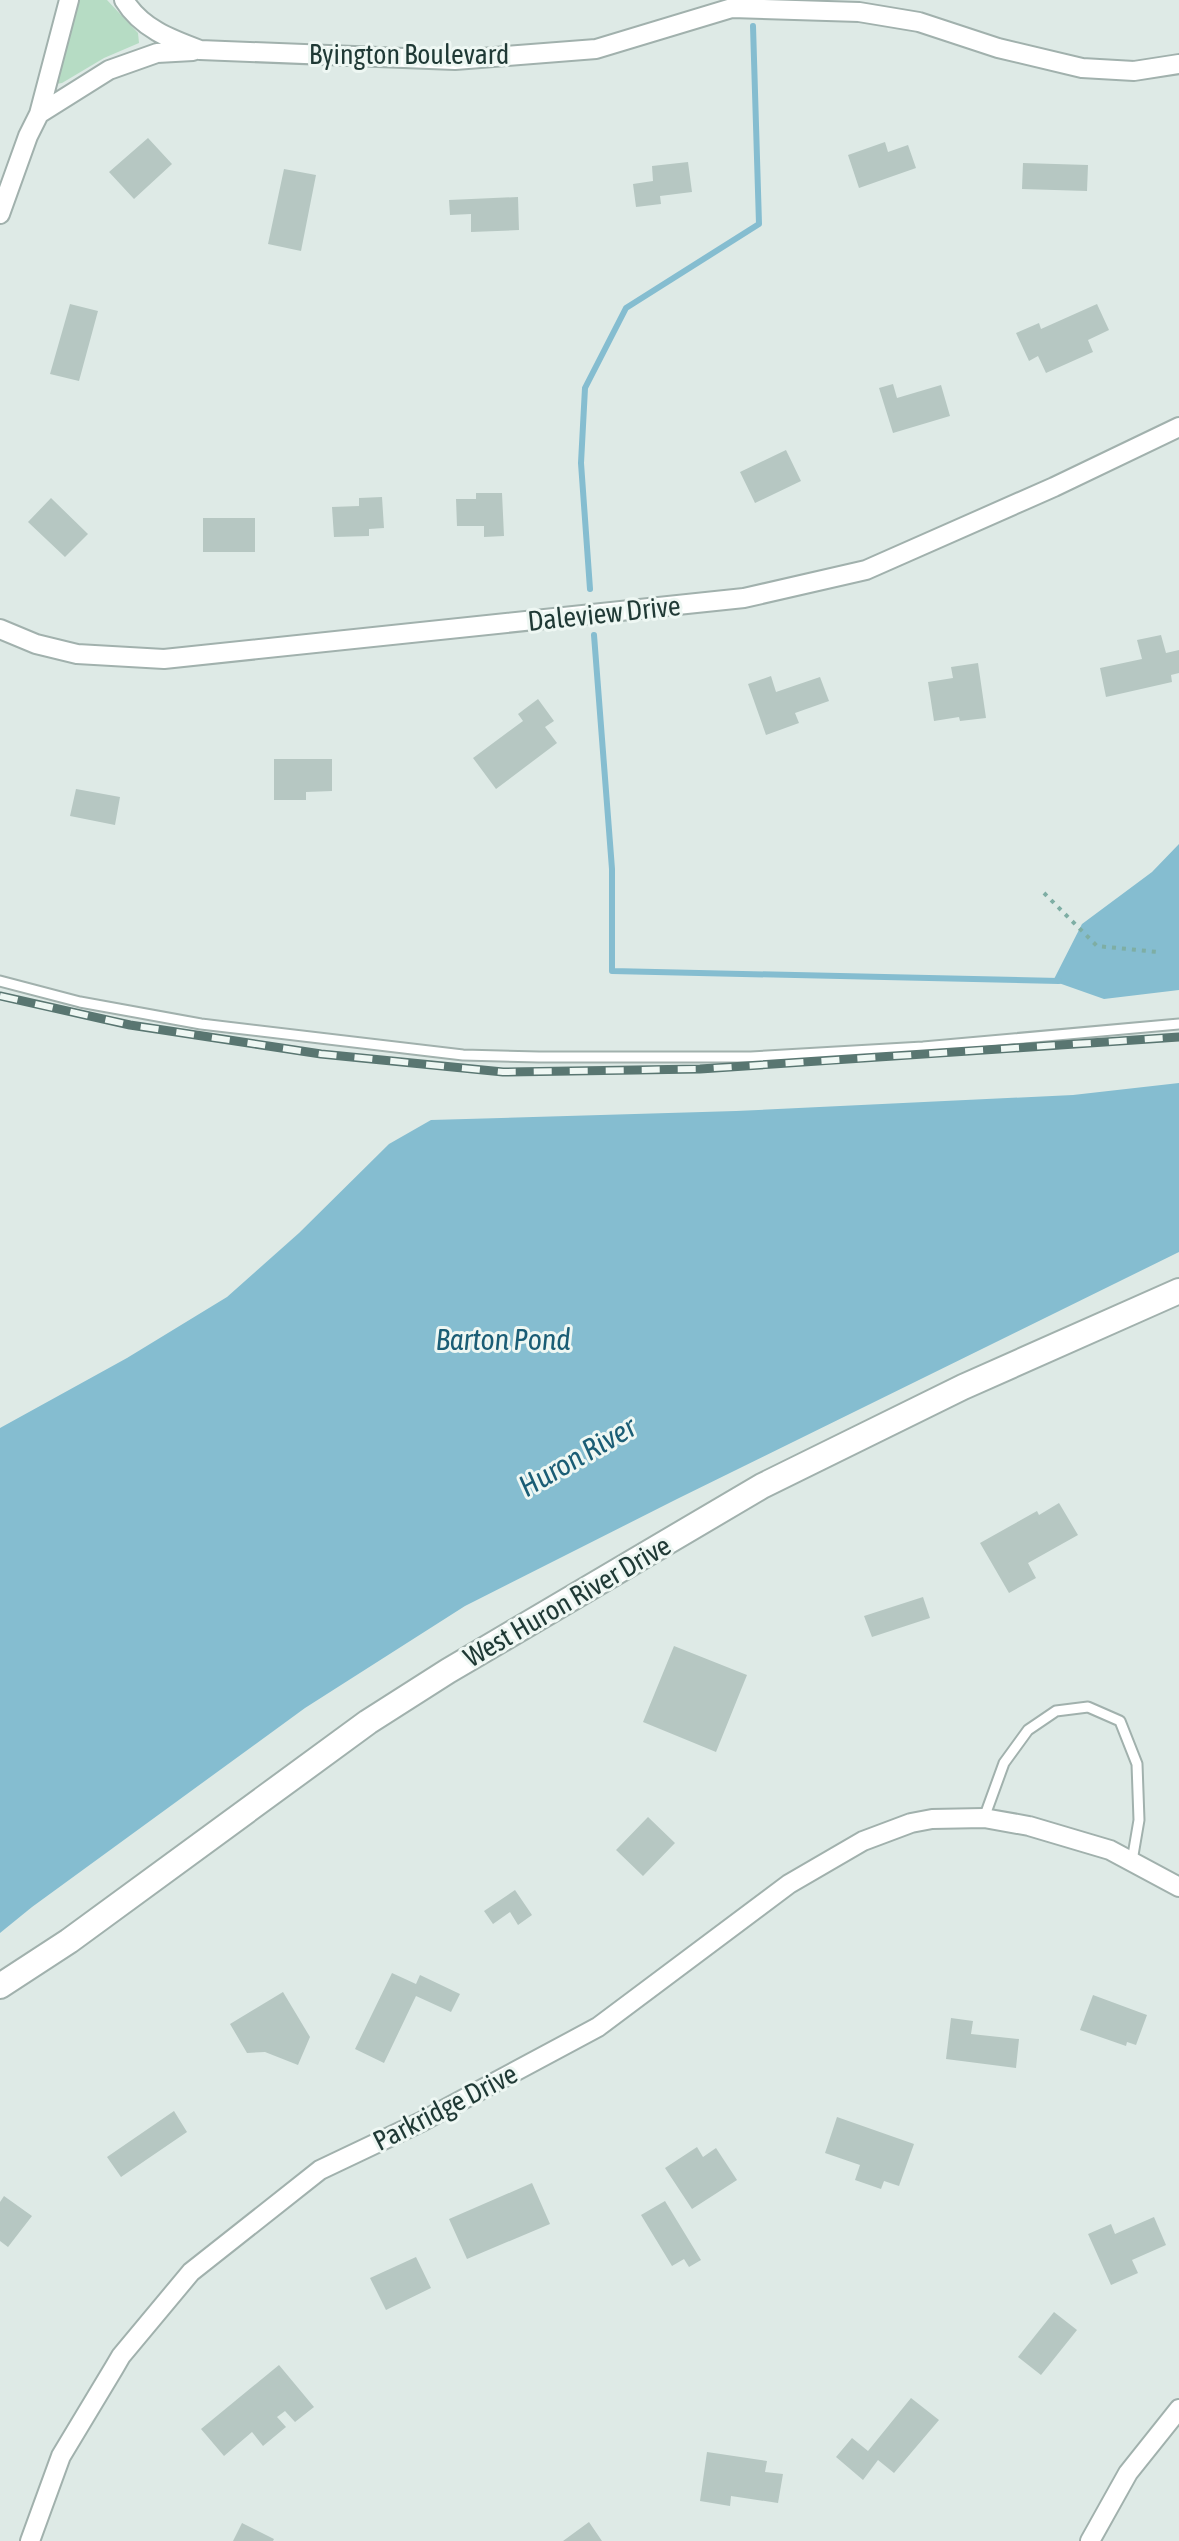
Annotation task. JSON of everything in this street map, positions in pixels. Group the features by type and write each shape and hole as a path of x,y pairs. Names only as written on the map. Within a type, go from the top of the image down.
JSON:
{"street":[{"path":"0,214 39,114 69,0"},
{"name":"Byington Boulevard","path":"124,0 131,12 161,35 200,50"},
{"name":"Byington Boulevard","path":"39,114 109,70 157,53 200,50 455,60 596,49 732,8 859,12 904,19 998,48 1082,68 1134,71 1179,64"},
{"name":"Daleview Drive","path":"0,629 36,644 77,654 164,659 744,598 866,570 1054,487 1179,427"},
{"name":"West Huron River Drive","path":"0,1986 69,1941 368,1722 448,1671 762,1486 963,1387 1179,1291"},
{"name":"Parkridge Drive","path":"30,2541 61,2456 121,2356 191,2272 320,2170 421,2122 598,2027 789,1884 863,1841 911,1823 932,1819 984,1818 1042,1830 1110,1850 1179,1887"},
{"path":"1090,2541 1128,2473 1179,2409"}],"lane":[{"path":"0,981 80,1002 201,1024 463,1055 751,1057 923,1047 1179,1024"},
{"path":"984,1818 1004,1763 1028,1730 1056,1711 1088,1707 1120,1721 1137,1764 1139,1820 1132,1861"}],"path":[{"path":"1044,893 1097,946 1158,952"}],"green space":[{"path":"79,0 107,0 138,33 139,43 56,84 54,82"}],"water":[{"path":"1179,844 1179,990 1104,999 1053,981 1082,924 1152,872"},
{"name":"Barton Pond","path":"1179,1083 1179,1252 465,1606 305,1708 0,1933 0,1428 127,1358 227,1297 299,1233 389,1144 431,1120 736,1111 1073,1095"}],"building":[{"path":"148,138 172,164 134,199 109,172"},
{"path":"885,142 888,152 908,145 916,168 859,188 848,155"},
{"path":"688,162 692,192 660,196 661,204 636,207 633,184 653,181 652,166"},
{"path":"1023,163 1088,165 1087,191 1022,189"},
{"path":"284,169 316,175 301,251 268,244"},
{"path":"518,197 519,230 471,232 471,214 450,215 449,200"},
{"path":"70,304 98,311 79,381 50,374"},
{"path":"1097,304 1109,330 1088,340 1093,352 1046,373 1038,356 1029,361 1016,333 1039,323 1041,329"},
{"path":"893,384 897,398 941,385 950,416 893,433 879,388"},
{"path":"786,450 801,481 755,503 740,472"},
{"path":"476,493 502,493 504,536 484,537 484,526 457,526 456,499 476,499"},
{"path":"382,497 384,528 369,529 369,536 334,537 332,507 359,506 359,498"},
{"path":"51,498 88,534 65,557 28,522"},
{"path":"203,518 255,518 255,552 203,552"},
{"path":"1161,635 1166,653 1179,650 1179,673 1171,675 1172,682 1106,697 1100,668 1142,659 1137,640"},
{"path":"978,663 986,718 960,721 959,717 934,721 928,682 953,678 951,667"},
{"path":"771,676 776,692 820,677 829,701 795,713 799,723 766,735 748,684"},
{"path":"538,699 554,721 545,727 557,743 496,789 473,758 523,721 518,714"},
{"path":"274,759 332,759 332,791 306,792 306,800 274,800"},
{"path":"76,789 120,797 115,825 70,816"},
{"path":"1059,1503 1078,1535 1028,1563 1036,1578 1009,1593 980,1543 1037,1511 1039,1515"},
{"path":"923,1597 930,1618 872,1637 864,1616"},
{"path":"674,1646 747,1675 716,1752 643,1722"},
{"path":"648,1817 675,1843 643,1876 616,1850"},
{"path":"515,1890 532,1915 518,1925 510,1912 493,1924 484,1911"},
{"path":"392,1973 416,1984 420,1975 460,1994 451,2012 416,1996 384,2063 355,2049"},
{"path":"283,1992 310,2037 298,2065 265,2052 247,2053 230,2024"},
{"path":"1093,1995 1147,2015 1136,2045 1127,2042 1126,2046 1080,2030"},
{"path":"951,2018 973,2021 971,2034 1019,2039 1016,2068 946,2059"},
{"path":"174,2111 187,2132 121,2177 107,2157"},
{"path":"837,2117 914,2144 899,2186 884,2181 881,2189 855,2180 860,2165 825,2153"},
{"path":"697,2147 703,2157 716,2148 737,2180 692,2209 665,2168"},
{"path":"532,2183 550,2224 467,2259 449,2219"},
{"path":"4,2196 32,2216 8,2247 0,2241 0,2202"},
{"path":"665,2201 701,2260 689,2267 684,2259 672,2266 641,2215"},
{"path":"1154,2217 1166,2245 1132,2260 1138,2273 1111,2285 1088,2234 1111,2224 1115,2234"},
{"path":"416,2257 431,2288 386,2310 370,2278"},
{"path":"1054,2312 1077,2330 1041,2375 1018,2357"},
{"path":"279,2365 314,2407 295,2422 285,2411 277,2417 286,2427 263,2446 252,2432 224,2456 201,2429"},
{"path":"911,2398 939,2420 894,2473 878,2460 863,2480 836,2457 852,2438 868,2451"},
{"path":"707,2452 767,2461 765,2472 783,2474 778,2503 731,2496 730,2506 700,2501"},
{"path":"589,2522 602,2541 563,2541"},
{"path":"242,2523 274,2539 273,2541 233,2541"}],"waterway":[{"path":"590,589 581,463 585,388 626,308 759,224 753,26"},
{"path":"594,635 612,869 612,971 1059,981"}],"railway":[{"path":"0,996 130,1025 321,1054 503,1072 700,1069 1179,1037"}],"water label":[{"name":"Huron River","path":"577,1456"}]}
